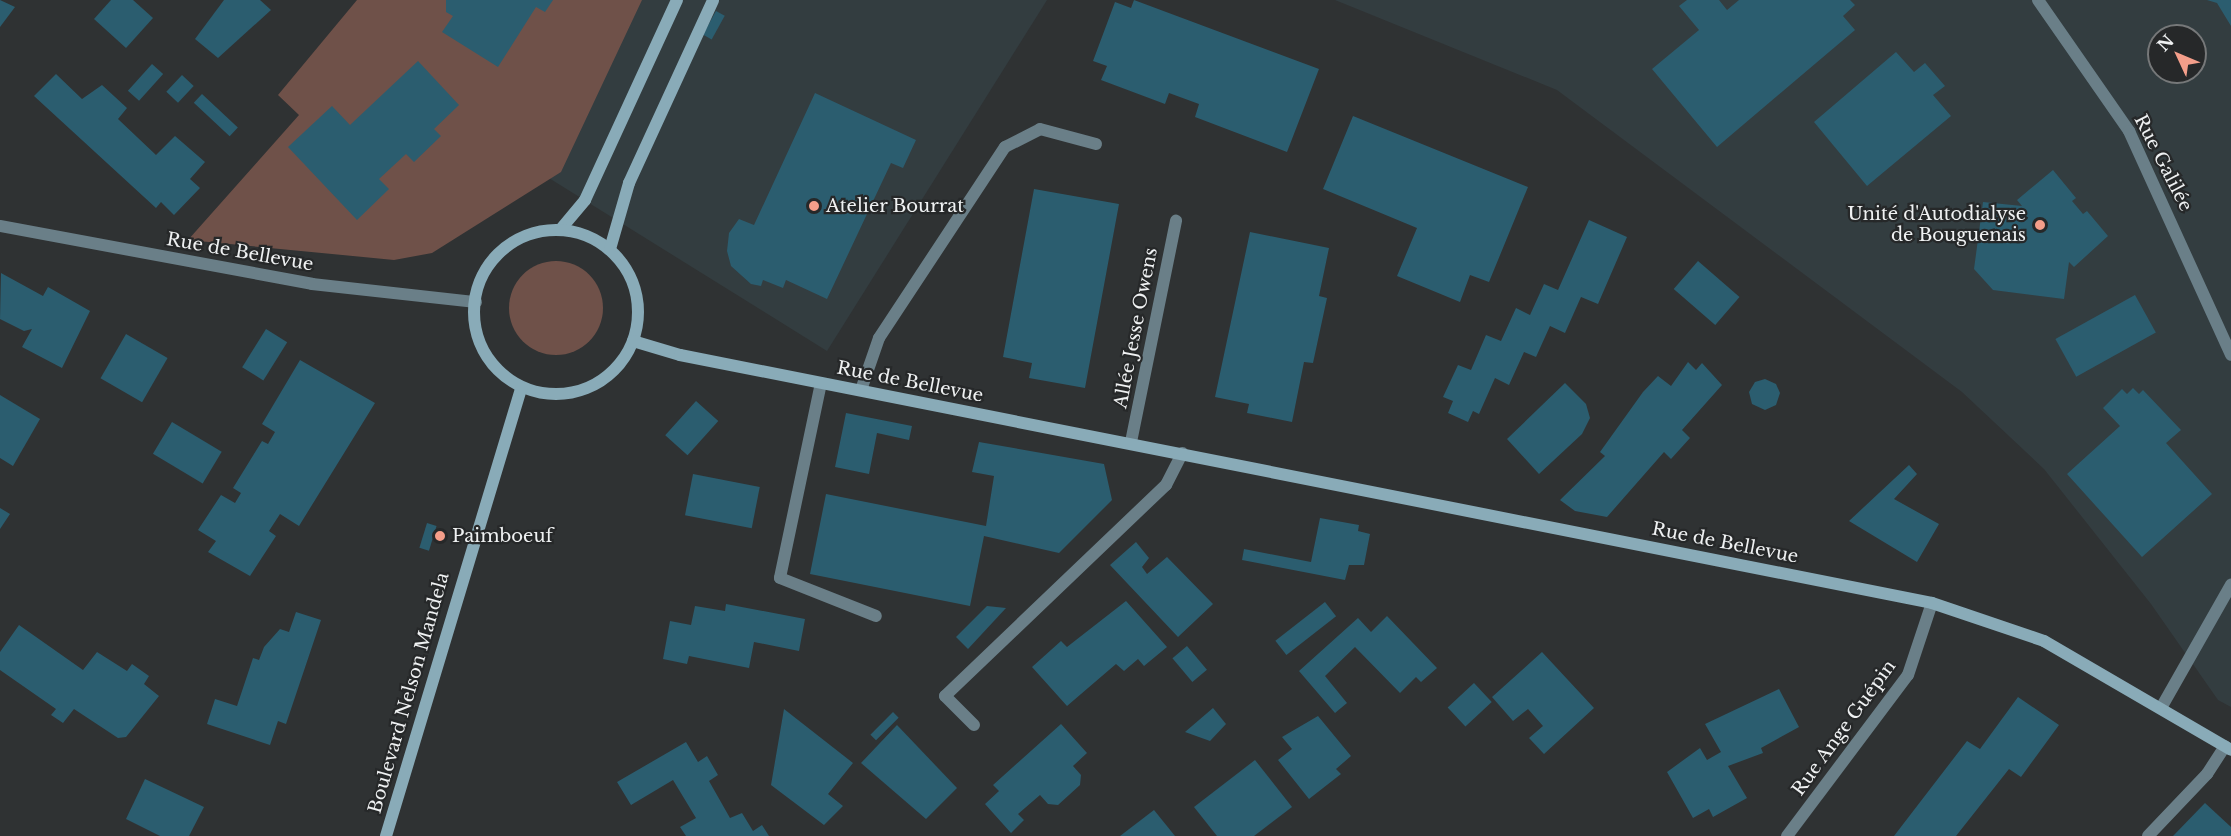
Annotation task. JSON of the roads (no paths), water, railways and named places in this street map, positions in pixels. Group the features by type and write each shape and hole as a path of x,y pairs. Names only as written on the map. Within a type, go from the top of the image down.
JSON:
{"street":[{"path":"560,230 585,200 677,0"},
{"path":"610,249 629,183 713,0"},
{"name":"Rue Galilée","path":"2038,0 2129,131 2193,262 2231,355"},
{"path":"861,390 879,338 1005,147 1040,129 1096,144"},
{"name":"Allée Jesse Owens","path":"1131,442 1176,221"},
{"name":"Rue de Bellevue","path":"0,226 312,284 476,302"},
{"path":"560,230 586,235 610,249 628,271 637,299 633,341 613,371 577,391 552,395 521,388 482,347 476,302 482,278 501,252 536,232 560,230"},
{"name":"Rue de Bellevue","path":"633,341 680,355 1131,442 1378,496 1932,603 2044,641 2228,748"},
{"path":"821,383 780,579 876,616"},
{"name":"Boulevard Nelson Mandela","path":"386,836 521,388"},
{"path":"974,725 945,696 1166,485 1182,453"},
{"path":"2161,708 2231,585"},
{"name":"Rue Ange Guépin","path":"1787,836 1908,675 1932,603"},
{"path":"2148,836 2207,774 2228,748"}],"place":[{"name":"Atelier Bourrat","path":"814,206"},
{"name":"Unité d'Autodialyse de Bouguenais","path":"2040,225"},
{"name":"Paimboeuf","path":"440,536"}]}
